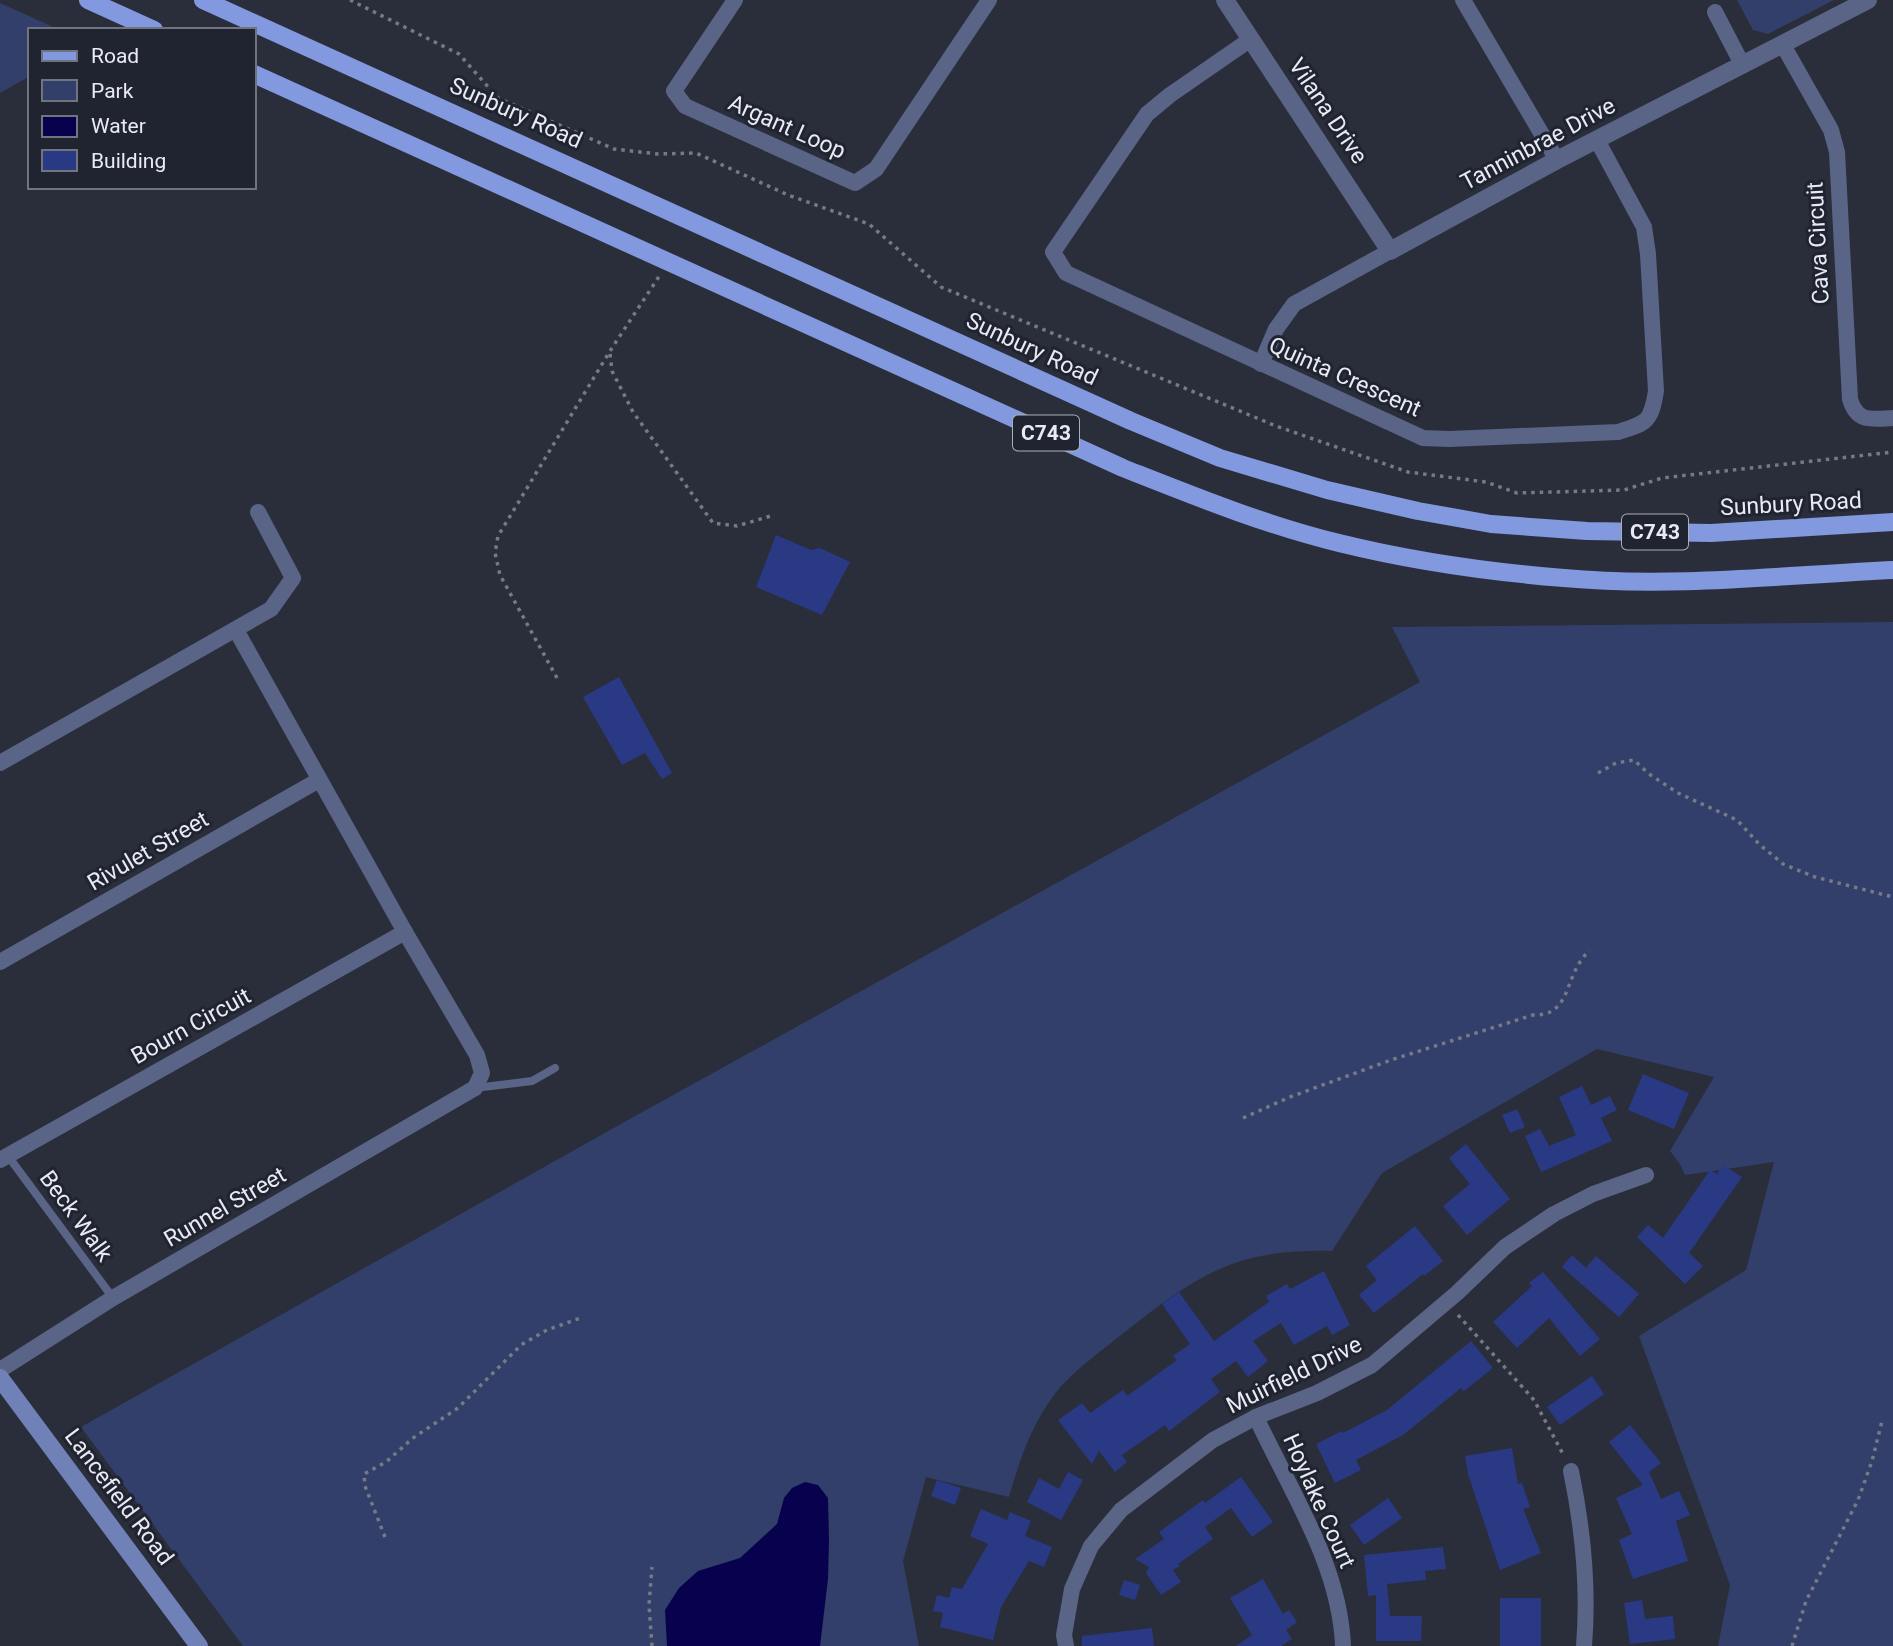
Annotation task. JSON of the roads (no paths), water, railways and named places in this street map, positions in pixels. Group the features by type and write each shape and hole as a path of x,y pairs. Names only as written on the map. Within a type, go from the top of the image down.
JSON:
{"main road":[{"path":"88,0 150,28"},
{"name":"Sunbury Road","path":"203,0 1130,421 1220,458 1327,490 1491,524 1587,531 1711,533 1893,522"},
{"name":"C743","path":"256,75 1123,468 1225,508 1339,543 1439,562 1566,579 1672,581 1893,569"},
{"name":"Lancefield Road","path":"0,1378 199,1646"}],"street":[{"name":"Argant Loop","path":"734,0 674,91 685,106 855,183 876,169 989,0"},
{"name":"Vilana Drive","path":"1225,0 1390,251"},
{"path":"1464,0 1557,160"},
{"name":"Tanninbrae Drive","path":"1261,364 1276,329 1294,304 1557,160 1868,0"},
{"path":"1715,12 1742,64"},
{"name":"Quinta Crescent","path":"1251,39 1147,114 1053,252 1066,273 1423,438 1618,432 1642,425 1653,410 1656,391 1644,228 1634,204 1597,140"},
{"name":"Cava Circuit","path":"1783,45 1831,130 1837,152 1850,398 1853,410 1861,417 1893,418"},
{"path":"0,763 271,609 293,578 258,512"},
{"path":"236,630 477,1055 482,1073 475,1088"},
{"name":"Rivulet Street","path":"0,962 319,780"},
{"name":"Bourn Circuit","path":"4,1158 405,932"},
{"name":"Runnel Street","path":"0,1370 113,1298 475,1088"},
{"name":"Muirfield Drive","path":"1066,1646 1064,1636 1072,1589 1091,1546 1121,1510 1213,1440 1256,1417 1317,1393 1371,1365 1505,1248 1554,1214 1593,1194 1646,1175"},
{"name":"Hoylake Court","path":"1256,1417 1326,1567 1338,1610 1343,1646"},
{"path":"1571,1471 1586,1565 1584,1646"}],"lane":[{"name":"Runnel Street","path":"475,1088 532,1081 555,1068"},
{"name":"Beck Walk","path":"4,1158 113,1298"}],"water":[{"path":"805,1482 818,1485 828,1498 828,1579 820,1646 667,1646 665,1610 679,1588 698,1571 740,1558 777,1524 784,1498 792,1488"}]}
